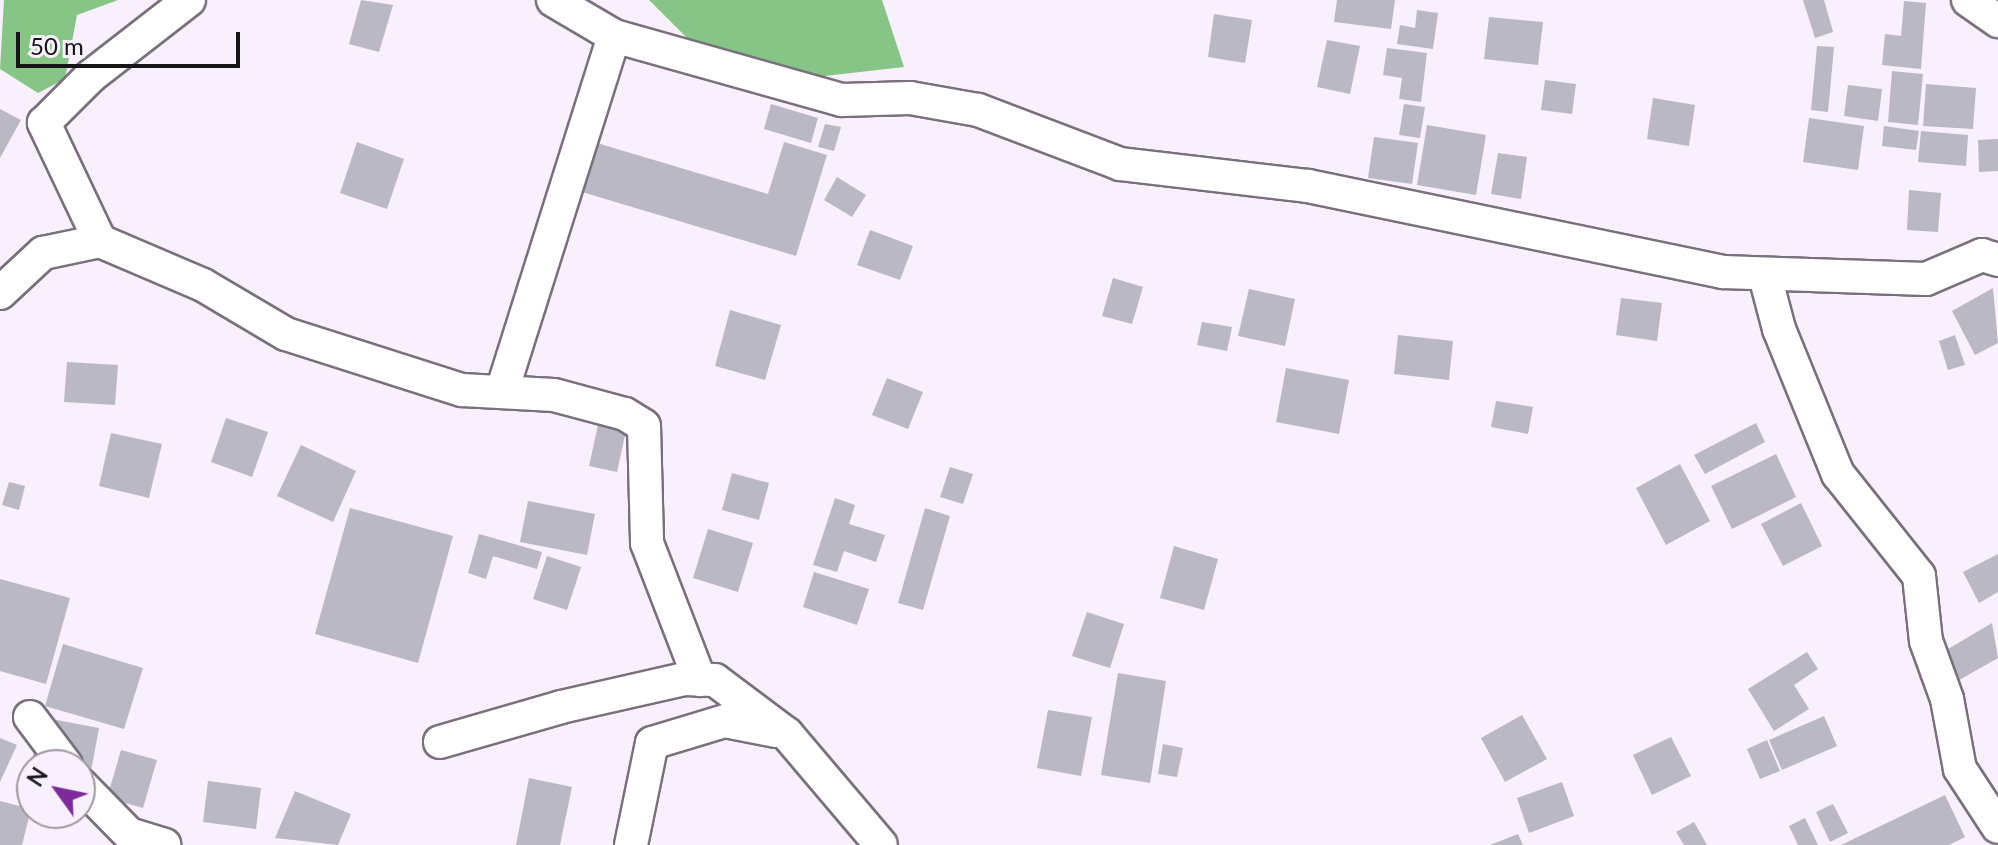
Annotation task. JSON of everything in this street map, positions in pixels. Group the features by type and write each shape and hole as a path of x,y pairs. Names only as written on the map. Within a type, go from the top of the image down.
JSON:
{"street":[{"path":"100,241 44,123 91,76 189,0"},
{"path":"553,0 614,36 842,100 910,98 978,110 1120,164 1308,186 1452,220 1765,276 1926,279 1982,255 1998,260"},
{"path":"1968,0 1998,21"},
{"path":"503,388 614,36"},
{"path":"0,293 43,253 100,241 203,285 286,334 462,390 503,388 625,414 644,426 647,543 700,680"},
{"path":"1765,276 1838,474 1919,576 1926,641 1947,699 1960,769 1998,827"},
{"path":"440,742 561,707 700,680 715,680 787,734 881,845"},
{"path":"30,717 54,749"},
{"path":"631,845 652,743 725,721 787,734"},
{"path":"96,800 129,834 164,845"}],"green space":[{"path":"4,0 118,0 77,15 65,79 38,93 0,69"},
{"path":"649,0 882,0 904,67 807,78 693,44"}],"building":[{"path":"361,0 393,5 379,52 349,44"},
{"path":"1337,0 1395,0 1391,29 1334,22"},
{"path":"1803,0 1824,0 1833,32 1815,38"},
{"path":"1904,1 1926,3 1921,69 1882,65 1885,34 1901,36"},
{"path":"1417,10 1438,13 1433,49 1397,44 1400,25 1415,28"},
{"path":"1214,14 1252,20 1245,63 1208,57"},
{"path":"1489,17 1543,22 1538,65 1484,59"},
{"path":"1327,40 1360,46 1350,94 1317,87"},
{"path":"1817,46 1834,47 1828,112 1811,110"},
{"path":"1387,48 1427,53 1421,102 1399,99 1402,78 1383,75"},
{"path":"1892,71 1923,74 1918,125 1888,122"},
{"path":"1545,80 1576,84 1572,114 1541,110"},
{"path":"1926,84 1976,88 1973,129 1923,126"},
{"path":"1848,85 1882,89 1878,121 1844,116"},
{"path":"1653,98 1695,105 1689,146 1647,139"},
{"path":"771,104 818,118 811,143 764,129"},
{"path":"1404,104 1425,107 1420,138 1399,135"},
{"path":"0,109 21,120 0,158"},
{"path":"1809,118 1864,126 1858,170 1803,162"},
{"path":"825,124 841,127 834,151 818,147"},
{"path":"1427,125 1486,135 1476,195 1417,185"},
{"path":"1884,126 1919,131 1916,150 1882,146"},
{"path":"1921,131 1968,135 1966,166 1918,162"},
{"path":"1374,137 1418,143 1412,184 1368,178"},
{"path":"1998,139 1998,171 1979,172 1978,140"},
{"path":"357,142 404,159 387,209 340,193"},
{"path":"784,142 827,155 796,256 582,192 597,143 768,194"},
{"path":"1498,153 1527,157 1521,199 1491,194"},
{"path":"837,177 866,195 852,217 824,200"},
{"path":"1909,190 1941,193 1938,232 1907,230"},
{"path":"870,230 913,246 900,280 857,265"},
{"path":"1113,278 1143,287 1132,324 1102,316"},
{"path":"1993,288 1998,343 1975,355 1952,311"},
{"path":"1249,289 1295,299 1285,346 1238,336"},
{"path":"1621,298 1662,303 1657,341 1616,335"},
{"path":"730,310 781,325 765,380 715,366"},
{"path":"1202,322 1232,327 1227,351 1197,345"},
{"path":"1398,335 1453,341 1449,380 1394,374"},
{"path":"1955,335 1965,365 1948,370 1939,341"},
{"path":"67,362 118,365 115,405 64,402"},
{"path":"1286,368 1349,380 1339,434 1276,422"},
{"path":"887,378 923,392 908,429 872,415"},
{"path":"1496,401 1533,407 1528,434 1491,427"},
{"path":"226,418 268,432 252,477 211,462"},
{"path":"1756,423 1765,442 1705,474 1694,455"},
{"path":"598,425 626,431 617,472 589,466"},
{"path":"111,433 162,444 149,498 99,486"},
{"path":"301,445 356,471 333,522 277,496"},
{"path":"1776,454 1796,497 1732,529 1711,486"},
{"path":"1680,464 1710,521 1666,545 1636,488"},
{"path":"950,467 973,474 963,504 940,497"},
{"path":"732,473 769,483 759,520 722,510"},
{"path":"9,482 25,486 19,510 2,505"},
{"path":"835,498 855,505 849,524 885,535 876,562 844,551 837,572 813,565"},
{"path":"528,501 595,514 587,555 520,542"},
{"path":"1801,503 1822,546 1783,566 1761,524"},
{"path":"350,508 453,536 418,663 315,634"},
{"path":"925,508 950,516 923,610 898,603"},
{"path":"708,529 753,543 738,592 693,578"},
{"path":"479,534 542,552 537,569 493,556 486,579 468,573"},
{"path":"1174,546 1218,559 1204,610 1160,598"},
{"path":"1998,554 1998,592 1979,603 1963,572"},
{"path":"547,556 581,567 567,610 533,599"},
{"path":"814,572 869,589 857,625 803,607"},
{"path":"0,579 70,598 46,684 0,671"},
{"path":"1087,612 1124,624 1110,668 1072,656"},
{"path":"1992,623 1998,658 1954,683 1938,655"},
{"path":"63,644 143,668 124,729 45,706"},
{"path":"1807,652 1818,669 1794,685 1809,709 1774,731 1748,689"},
{"path":"1118,673 1166,681 1150,783 1101,775"},
{"path":"1048,710 1092,717 1081,776 1037,768"},
{"path":"1522,715 1547,759 1505,782 1481,738"},
{"path":"1824,716 1837,746 1782,770 1769,740"},
{"path":"41,717 99,728 95,749 34,749"},
{"path":"1671,737 1691,776 1652,795 1633,755"},
{"path":"0,738 17,745 0,782"},
{"path":"1767,740 1780,771 1760,779 1747,749"},
{"path":"1163,744 1183,748 1177,777 1158,774"},
{"path":"121,750 157,760 143,808 107,798"},
{"path":"529,778 572,787 560,845 516,845"},
{"path":"208,781 261,788 256,829 203,822"},
{"path":"1562,782 1574,816 1529,833 1517,798"},
{"path":"295,791 351,814 338,845 275,838"},
{"path":"1945,795 1965,837 1949,845 1841,845"},
{"path":"0,801 16,805 16,829 26,829 22,845 0,845"},
{"path":"1833,804 1848,833 1830,842 1816,812"},
{"path":"1805,818 1818,845 1798,845 1789,826"},
{"path":"1694,822 1707,845 1684,845 1676,832"},
{"path":"1518,834 1523,845 1490,845"}]}
